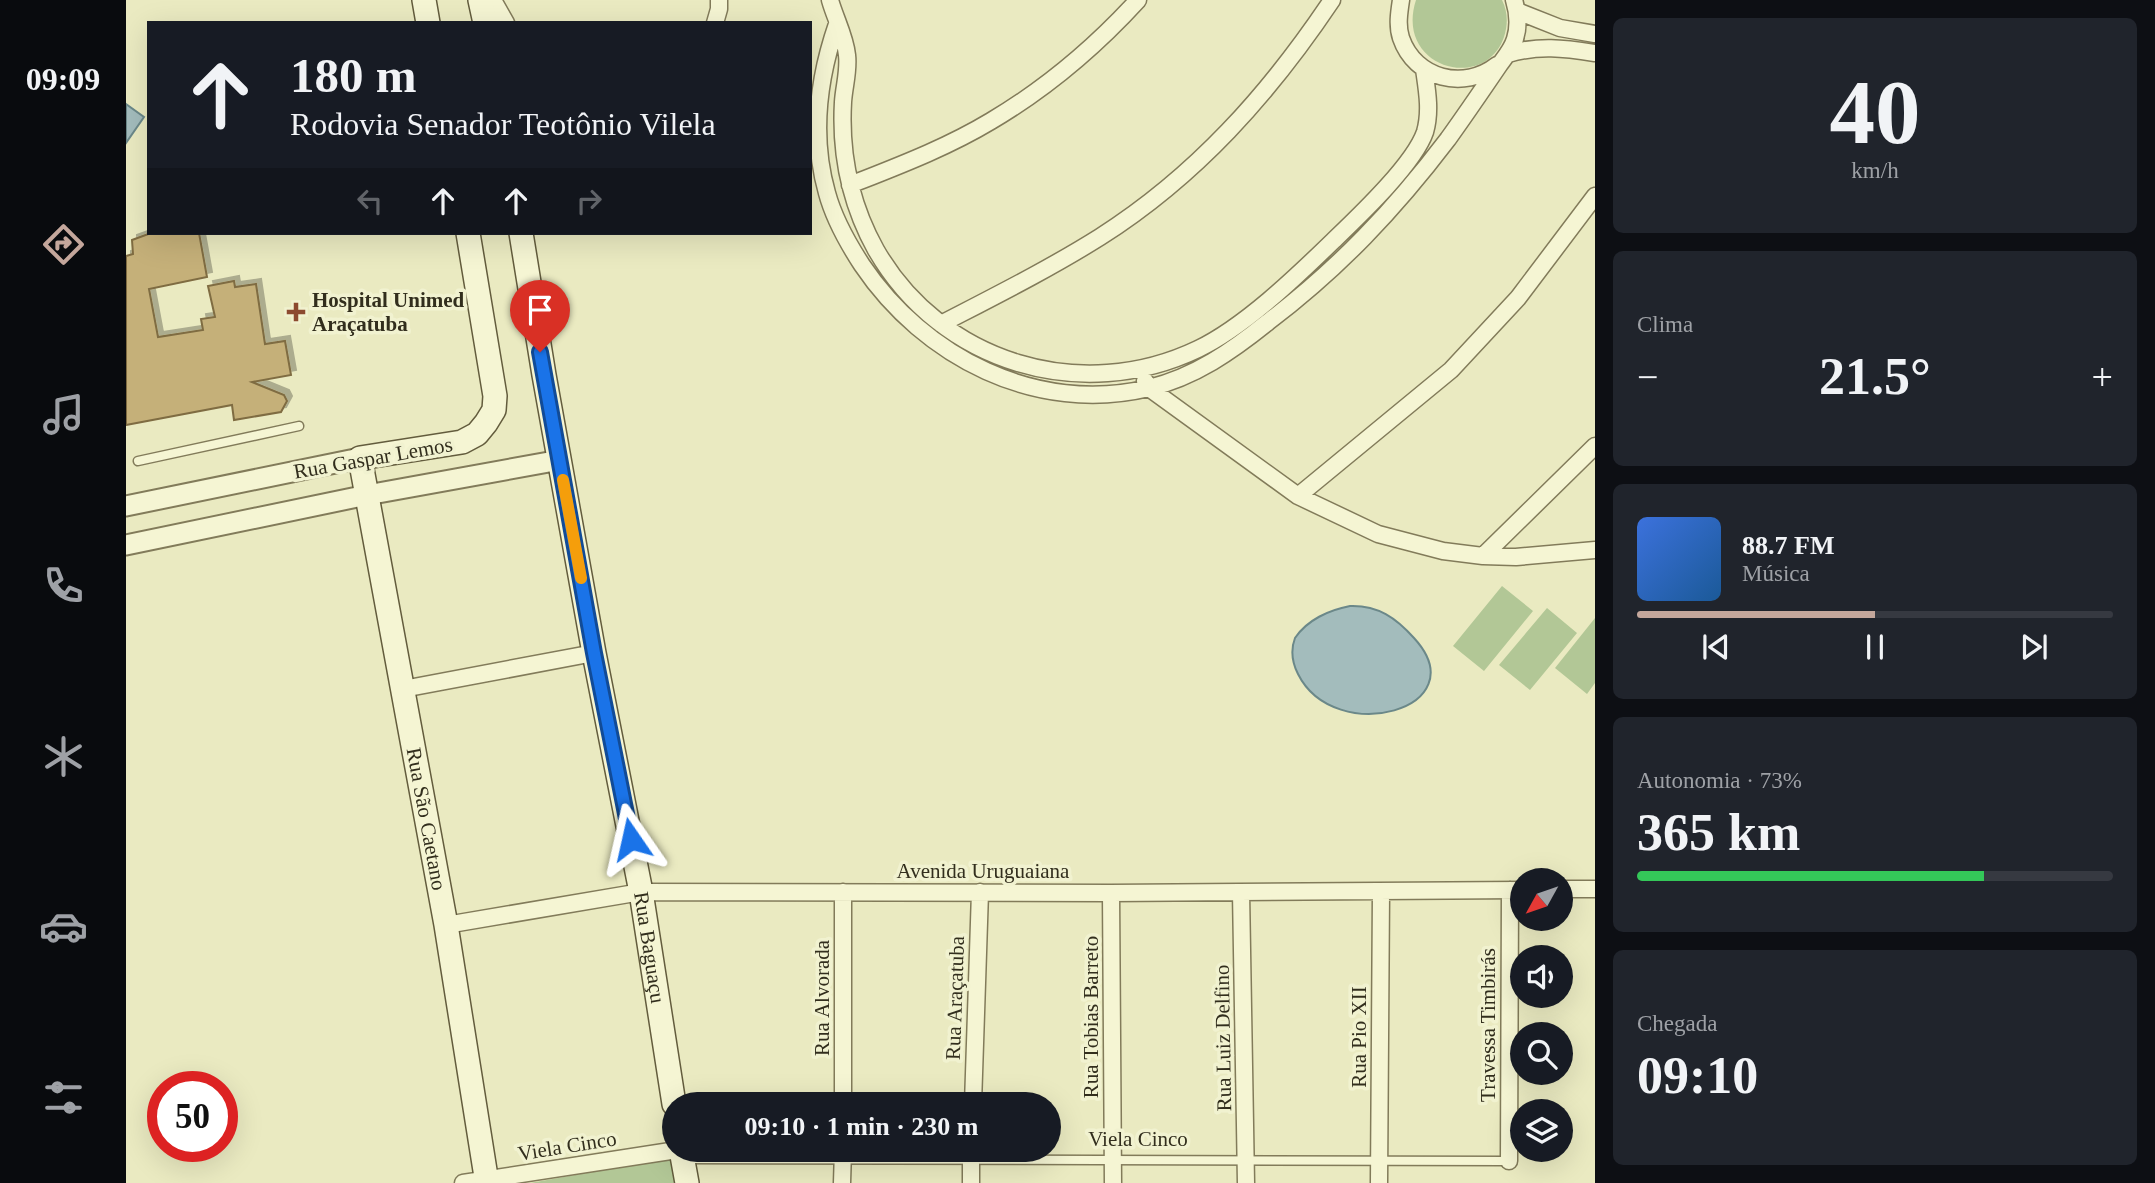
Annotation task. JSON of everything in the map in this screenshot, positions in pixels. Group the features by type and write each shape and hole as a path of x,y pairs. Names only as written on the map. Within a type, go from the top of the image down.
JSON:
{"main road":[{"path":"424,0 428,21"},
{"path":"480,0 485,21"},
{"name":"Rua Gaspar Lemos","path":"360,458 462,442 477,434 494,410 495,396 468,235"},
{"name":"Rua Baguaçu","path":"521,235 594,653 641,892 672,1092"},
{"name":"Rua São Caetano","path":"360,458 446,925 479,1182"},
{"path":"682,1162 687,1183"}],"street":[{"path":"493,0 505,21"},
{"path":"716,21 719,0"},
{"path":"830,0 848,58 843,100 844,151 850,185 862,221 877,250 905,290 941,324 990,353 1032,368 1103,373 1138,370 1197,350 1224,335 1322,252 1366,209 1417,149 1425,132 1429,100 1424,69"},
{"path":"850,185 940,148 989,122 1033,94 1114,26 1138,0"},
{"path":"941,324 1090,243 1153,199 1202,158 1246,114 1288,63 1332,0"},
{"path":"1401,0 1398,18 1401,38 1410,55 1424,69 1439,77 1464,79 1488,72 1504,58 1541,47 1595,53"},
{"path":"837,24 826,58 818,102 820,155 827,194 844,237 891,302 933,341 972,365 1014,382 1059,392 1105,394 1149,388 1191,373 1228,353 1336,266 1385,218 1469,111 1514,41 1518,26 1516,5"},
{"path":"1516,5 1560,28 1595,34"},
{"path":"820,155 844,151"},
{"path":"1298,496 1451,370 1518,298 1595,196"},
{"path":"891,302 905,290"},
{"path":"1138,370 1149,388 1298,496 1377,534 1443,551 1483,556 1516,557 1595,550"},
{"path":"1483,556 1595,446"},
{"name":"Rua Gaspar Lemos","path":"126,506 360,458"},
{"name":"Rua Gaspar Lemos","path":"126,545 367,495 560,460"},
{"path":"403,689 594,653"},
{"path":"1573,889 1595,888"},
{"name":"Avenida Uruguaiana","path":"446,925 641,892 1510,890"},
{"name":"Rua Alvorada","path":"843,892 843,1092"},
{"name":"Rua Araçatuba","path":"973,1092 980,892"},
{"name":"Rua Luiz Delfino","path":"1241,892 1246,1183"},
{"name":"Rua Pio XII","path":"1379,1183 1381,892"},
{"name":"Rua Tobias Barreto","path":"1111,893 1113,1183"},
{"name":"Travessa Timbirás","path":"1509,1161 1515,931"},
{"name":"Viela Cinco","path":"479,1182 662,1156"},
{"path":"842,1183 843,1162"},
{"path":"971,1162 971,1183"}],"lane":[{"path":"138,461 299,426"},
{"name":"Viela Cinco","path":"1061,1158 1509,1161"}],"green space":[{"path":"1416,0 1502,0 1507,18 1504,37 1494,54 1479,64 1462,68 1445,65 1429,56 1418,42 1413,23"},
{"path":"1502,586 1533,611 1484,671 1453,646"},
{"path":"1547,608 1577,633 1530,690 1499,665"},
{"path":"1595,618 1595,683 1587,694 1555,668"},
{"path":"662,1160 662,1162 678,1162 681,1183 530,1183"}],"water":[{"path":"126,104 144,117 126,143"},
{"path":"1350,606 1378,610 1386,614 1414,638 1429,663 1428,684 1416,700 1394,710 1368,714 1341,710 1316,697 1298,674 1292,656 1295,638 1319,617"}],"building":[{"path":"147,234 199,235 207,277 149,289 158,337 203,330 201,319 215,317 208,286 234,281 235,287 256,284 265,344 285,341 291,375 252,382 284,395 287,401 281,412 234,420 232,405 126,425 126,256 133,254 132,240"}],"slow traffic":[{"path":"563,480 581,578"}],"place":[{"name":"Hospital Unimed Araçatuba","path":"296,312"}],"route":[{"path":"540,352 594,653 631,839"}]}
